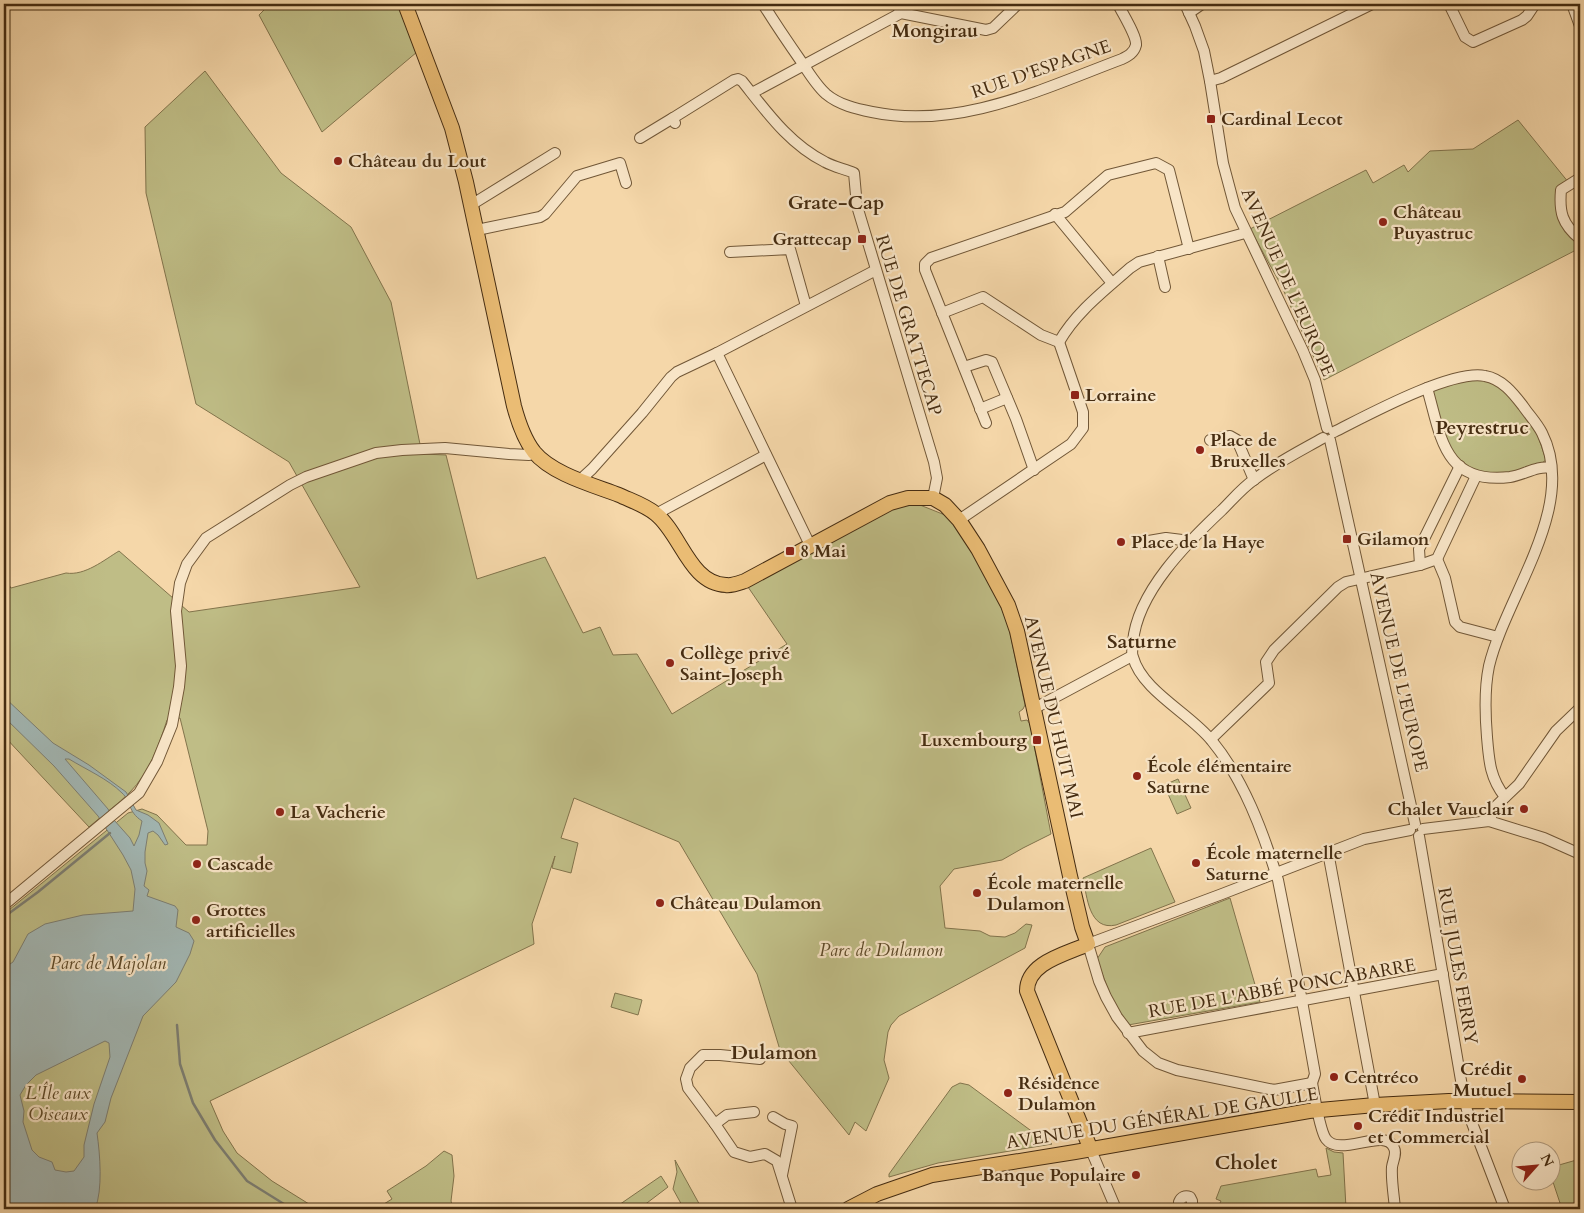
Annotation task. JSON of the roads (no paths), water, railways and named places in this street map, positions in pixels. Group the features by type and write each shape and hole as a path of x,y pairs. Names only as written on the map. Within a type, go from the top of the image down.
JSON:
{"main road":[{"path":"404,4 452,128 477,230 507,382 519,424 534,452 548,464 564,473 642,505 656,514 666,523 705,579 715,584 728,586 745,581 890,503 908,498 933,498"},
{"name":"AVENUE DU HUIT MAI","path":"933,498 945,505 959,520 978,548 1002,590 1015,620 1070,876 1088,944"},
{"path":"1088,944 1037,968 1028,981 1027,991 1091,1150"},
{"name":"AVENUE DU GÉNÉRAL DE GAULLE","path":"848,1209 878,1194 932,1175 1091,1150 1317,1110 1374,1105 1465,1102 1580,1102"}],"street":[{"path":"763,4 804,66"},
{"path":"640,138 674,121 734,80 742,81 752,93 804,66 899,8 986,30 994,28 1018,4"},
{"name":"RUE D'ESPAGNE","path":"804,66 827,95 836,101 859,110 896,116 921,117 958,114 1017,99 1131,54 1136,45 1135,37 1118,4"},
{"path":"1187,8 1202,4"},
{"path":"1210,81 1221,78 1372,4"},
{"path":"1449,4 1465,36 1473,42 1522,20 1535,4"},
{"path":"1572,4 1580,26"},
{"name":"AVENUE DE L'EUROPE","path":"1187,8 1200,38 1210,81 1223,163 1235,208 1315,380 1329,434 1417,830"},
{"name":"RUE DE GRATTECAP","path":"752,93 781,129 802,148 826,162 854,173 857,206 934,462 936,478 933,498"},
{"path":"472,207 556,153"},
{"path":"477,230 540,217 545,214 573,180 582,175 620,163 626,184"},
{"path":"986,423 925,270 925,264 930,258 1065,212 1108,175 1156,163 1169,170 1189,249"},
{"path":"1580,178 1561,190 1560,208 1569,230 1580,239"},
{"path":"1055,214 1112,284"},
{"path":"1059,342 1069,326 1112,284 1139,262 1245,233"},
{"path":"730,252 790,249 806,306"},
{"path":"1158,256 1165,287"},
{"path":"580,480 677,372 876,270"},
{"path":"942,312 983,297 1041,335 1059,342 1083,412 1083,428 1071,444 959,520"},
{"path":"717,353 810,545"},
{"path":"964,367 986,360 992,362 1034,470"},
{"path":"1395,1209 1392,1168 1395,1154 1391,1143 1382,1139 1345,1145 1333,1144 1325,1137 1312,1083 1315,1074 1276,872 1248,801 1223,755 1211,739 1163,697 1143,676 1132,656 1134,634 1144,607 1174,558 1254,480 1286,458 1329,434 1427,388 1448,380 1468,376 1484,376 1496,380 1513,394 1543,435 1551,468 1551,491 1542,536 1498,637 1489,666 1485,711 1491,771 1494,781 1505,797"},
{"path":"1427,388 1440,439 1460,466 1476,476 1505,477 1540,467 1551,468"},
{"path":"980,409 1007,398"},
{"path":"1210,440 1230,436 1237,440 1254,480"},
{"path":"4,905 139,794 157,762 172,725 181,666 176,611 180,583 187,564 199,546 213,533 306,477 376,453 446,448 529,455 534,452"},
{"path":"656,514 766,455"},
{"path":"1420,565 1419,548 1460,466"},
{"path":"1211,739 1269,683 1266,662 1274,650 1338,587 1346,582 1420,565 1437,559 1476,476"},
{"path":"1137,543 1166,538 1190,541"},
{"path":"1437,559 1445,578 1455,622 1460,626 1498,637"},
{"path":"1035,708 1132,656"},
{"path":"1489,821 1496,806 1519,784 1556,731 1580,708"},
{"path":"1088,944 1214,898 1276,872 1364,839 1489,821 1544,838 1580,854"},
{"name":"RUE JULES FERRY","path":"1417,830 1465,1102 1505,1209"},
{"path":"1328,852 1374,1105"},
{"name":"AVENUE DU HUIT MAI","path":"1088,944 1106,997 1128,1033 1143,1051 1158,1063 1177,1070 1274,1090 1312,1083"},
{"name":"RUE DE L'ABBÉ PONCABARRE","path":"1128,1033 1443,974"},
{"path":"760,1059 703,1055 690,1068 686,1079 688,1088 734,1152 750,1158 765,1154 777,1161 792,1209"},
{"path":"715,1124 727,1115 754,1112"},
{"path":"773,1117 792,1126 781,1178"},
{"path":"1091,1150 1116,1209"},
{"path":"1183,1209 1179,1202 1185,1196 1190,1197 1192,1201 1192,1206 1188,1209"}],"waterway":[{"path":"4,917 38,892 110,833"},
{"path":"177,1025 180,1064 193,1103 215,1140 247,1181 292,1209"}],"place":[{"name":"Cardinal Lecot","path":"1211,119"},
{"name":"Château du Lout","path":"338,161"},
{"name":"Château Puyastruc","path":"1383,222"},
{"name":"Grattecap","path":"862,239"},
{"name":"Lorraine","path":"1075,395"},
{"name":"Place de Bruxelles","path":"1200,450"},
{"name":"Gilamon","path":"1347,539"},
{"name":"Place de la Haye","path":"1121,542"},
{"name":"8 Mai","path":"790,551"},
{"name":"Collège privé Saint-Joseph","path":"670,663"},
{"name":"Luxembourg","path":"1037,740"},
{"name":"École élémentaire Saturne","path":"1137,776"},
{"name":"Chalet Vauclair","path":"1524,809"},
{"name":"La Vacherie","path":"280,812"},
{"name":"École maternelle Saturne","path":"1196,863"},
{"name":"Cascade","path":"197,864"},
{"name":"École maternelle Dulamon","path":"977,893"},
{"name":"Château Dulamon","path":"660,903"},
{"name":"Grottes artificielles","path":"196,920"},
{"name":"Centréco","path":"1334,1077"},
{"name":"Crédit Mutuel","path":"1522,1079"},
{"name":"Résidence Dulamon","path":"1008,1093"},
{"name":"Crédit Industriel et Commercial","path":"1358,1126"},
{"name":"Banque Populaire","path":"1136,1175"}],"district":[{"name":"Mongirau","path":"935,30"},
{"name":"Grate-Cap","path":"836,202"},
{"name":"Peyrestruc","path":"1482,427"},
{"name":"Saturne","path":"1142,641"},
{"name":"Dulamon","path":"774,1052"},
{"name":"Cholet","path":"1246,1162"}],"park label":[{"name":"Parc de Dulamon","path":"881,950"},
{"name":"Parc de Majolan","path":"108,963"},
{"name":"L'Île aux Oiseaux","path":"58,1103"}]}
